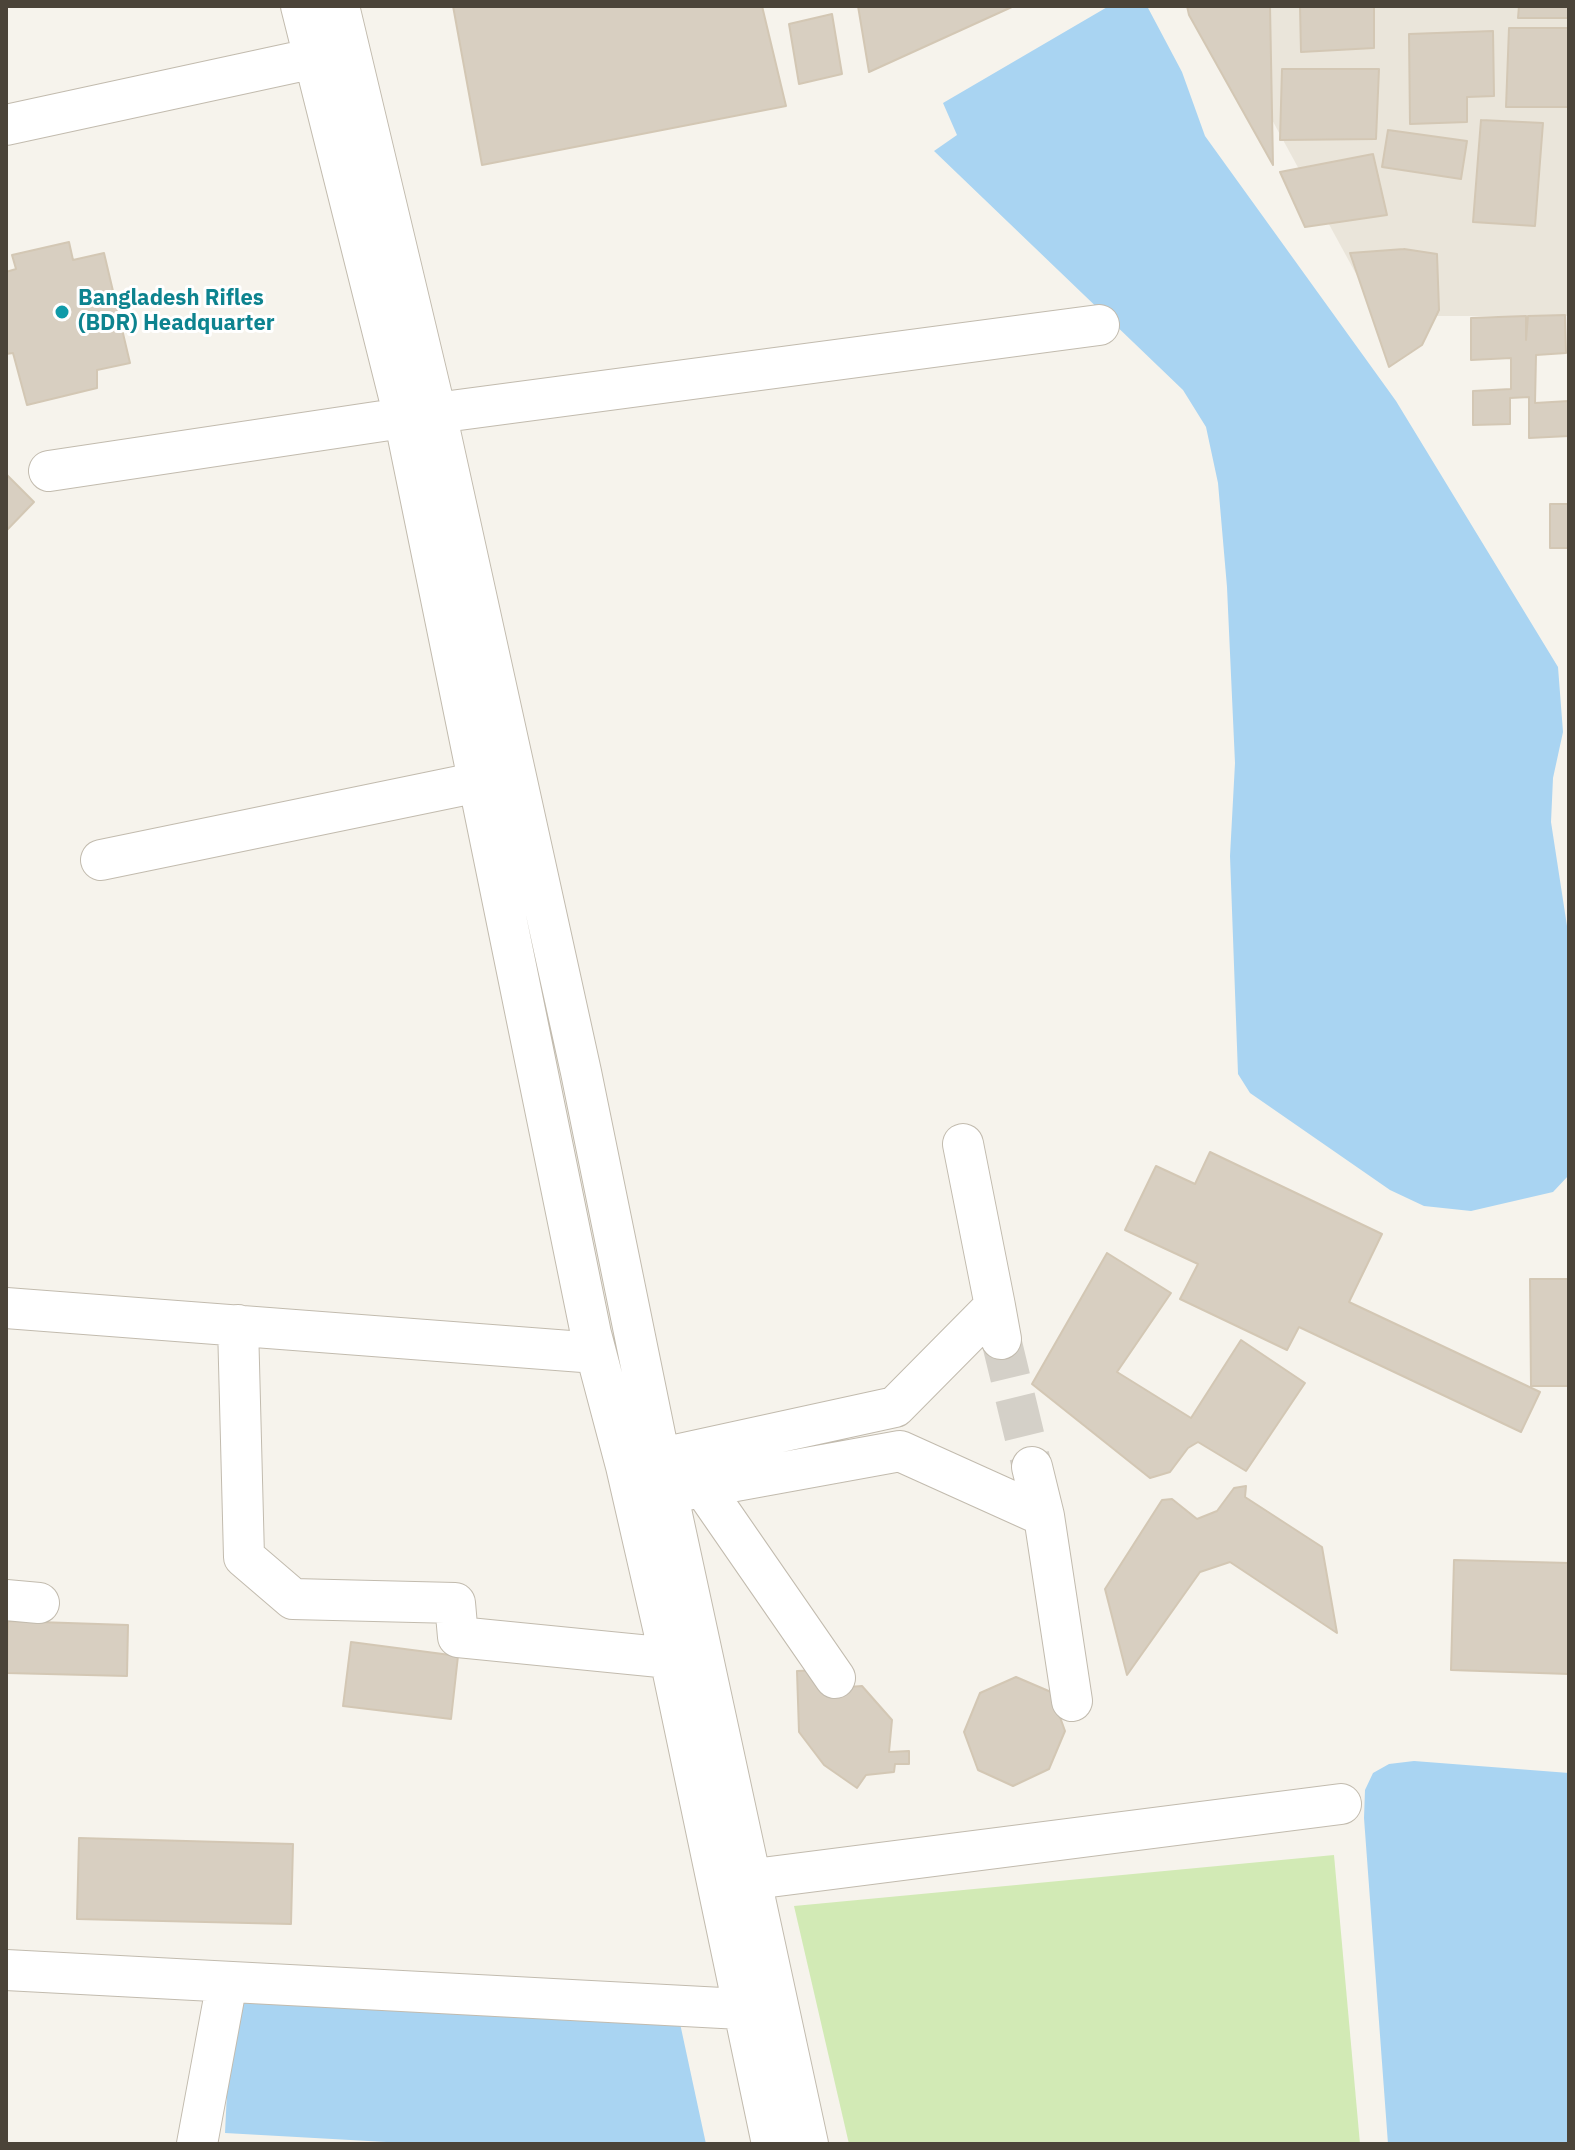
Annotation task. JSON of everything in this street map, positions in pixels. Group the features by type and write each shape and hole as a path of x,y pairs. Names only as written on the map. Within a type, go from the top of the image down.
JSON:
{"street":[{"path":"301,6 332,54 581,1072 732,1881 741,2009 772,2144"},
{"path":"332,54 339,6"},
{"path":"6,127 332,54"},
{"path":"49,471 420,415 1099,325"},
{"path":"420,415 479,782 596,1353 658,1481 835,1678"},
{"path":"101,860 479,782"},
{"path":"658,1481 895,1407 998,1322 963,1144"},
{"path":"6,1308 596,1353"},
{"path":"238,1325 244,1557 293,1599 455,1603 458,1637 670,1658"},
{"path":"658,1481 900,1451 1044,1516"},
{"path":"1032,1467 1044,1516 1072,1701"},
{"path":"658,1481 670,1658 808,2144"},
{"path":"732,1881 1341,1804"},
{"path":"6,1970 741,2009"},
{"path":"197,2144 227,1982"}],"shaded area":[{"path":"1210,6 1569,6 1569,316 1379,316"}],"green space":[{"path":"1334,1855 1360,2144 849,2144 794,1906"}],"water":[{"path":"1109,6 1147,6 1182,72 1205,136 1396,401 1558,667 1563,732 1553,778 1551,822 1569,939 1569,1175 1553,1192 1471,1211 1424,1206 1390,1190 1250,1093 1238,1074 1230,856 1235,763 1227,587 1218,483 1206,427 1183,390 934,151 957,135 943,103"},
{"path":"1414,1761 1569,1773 1569,2144 1388,2144 1364,1818 1365,1790 1373,1773 1389,1764"},
{"path":"232,1991 678,2014 706,2144 422,2144 225,2133"}],"building":[{"path":"453,6 762,6 786,106 482,165"},
{"path":"858,6 1014,6 869,72"},
{"path":"1187,6 1270,6 1273,165 1189,15"},
{"path":"1300,6 1374,6 1374,48 1301,52"},
{"path":"1519,6 1569,6 1569,18 1518,18"},
{"path":"832,14 842,74 799,84 789,24"},
{"path":"1509,28 1569,28 1569,107 1506,107"},
{"path":"1493,31 1494,96 1467,97 1467,122 1410,124 1409,34"},
{"path":"1282,69 1379,69 1376,139 1280,140"},
{"path":"1481,120 1543,123 1535,226 1473,222"},
{"path":"1388,130 1467,141 1461,179 1382,167"},
{"path":"1373,154 1387,215 1305,227 1280,172"},
{"name":"Bangladesh Rifles (BDR) Headquarter","path":"69,242 73,260 104,253 130,363 97,370 97,388 27,405 13,353 6,354 6,272 16,269 12,255"},
{"path":"1404,249 1437,254 1439,310 1422,345 1389,367 1350,253"},
{"path":"1565,315 1566,353 1536,355 1535,403 1569,401 1569,436 1529,438 1529,397 1510,398 1510,424 1473,425 1473,391 1511,389 1511,358 1471,360 1471,318 1526,316 1526,340 1528,316"},
{"path":"6,474 34,502 6,531"},
{"path":"1550,504 1569,504 1569,548 1550,548"},
{"path":"1210,1152 1382,1234 1349,1302 1540,1392 1521,1432 1299,1327 1287,1350 1180,1299 1198,1264 1125,1230 1156,1166 1195,1184"},
{"path":"1107,1253 1171,1293 1117,1372 1191,1418 1241,1340 1305,1383 1246,1471 1198,1442 1188,1448 1170,1472 1150,1478 1032,1384"},
{"path":"1530,1279 1569,1279 1569,1386 1531,1386"},
{"path":"1246,1486 1245,1497 1322,1547 1337,1633 1230,1562 1200,1572 1127,1675 1105,1589 1162,1500 1172,1499 1197,1519 1217,1511 1234,1488"},
{"path":"1454,1560 1569,1563 1569,1674 1451,1670"},
{"path":"8,1621 128,1625 127,1676 7,1673"},
{"path":"351,1642 458,1656 451,1719 343,1706"},
{"path":"824,1670 821,1689 862,1686 892,1720 889,1752 909,1751 909,1764 895,1764 894,1772 866,1775 857,1788 824,1765 799,1732 797,1671"},
{"path":"1016,1677 1051,1692 1065,1731 1049,1769 1013,1786 978,1770 964,1732 980,1693"},
{"path":"79,1838 293,1844 291,1924 77,1919"}],"tunnel":[{"path":"1001,1339 1032,1467"}],"place":[{"name":"Bangladesh Rifles (BDR) Headquarter","path":"62,312"}]}
